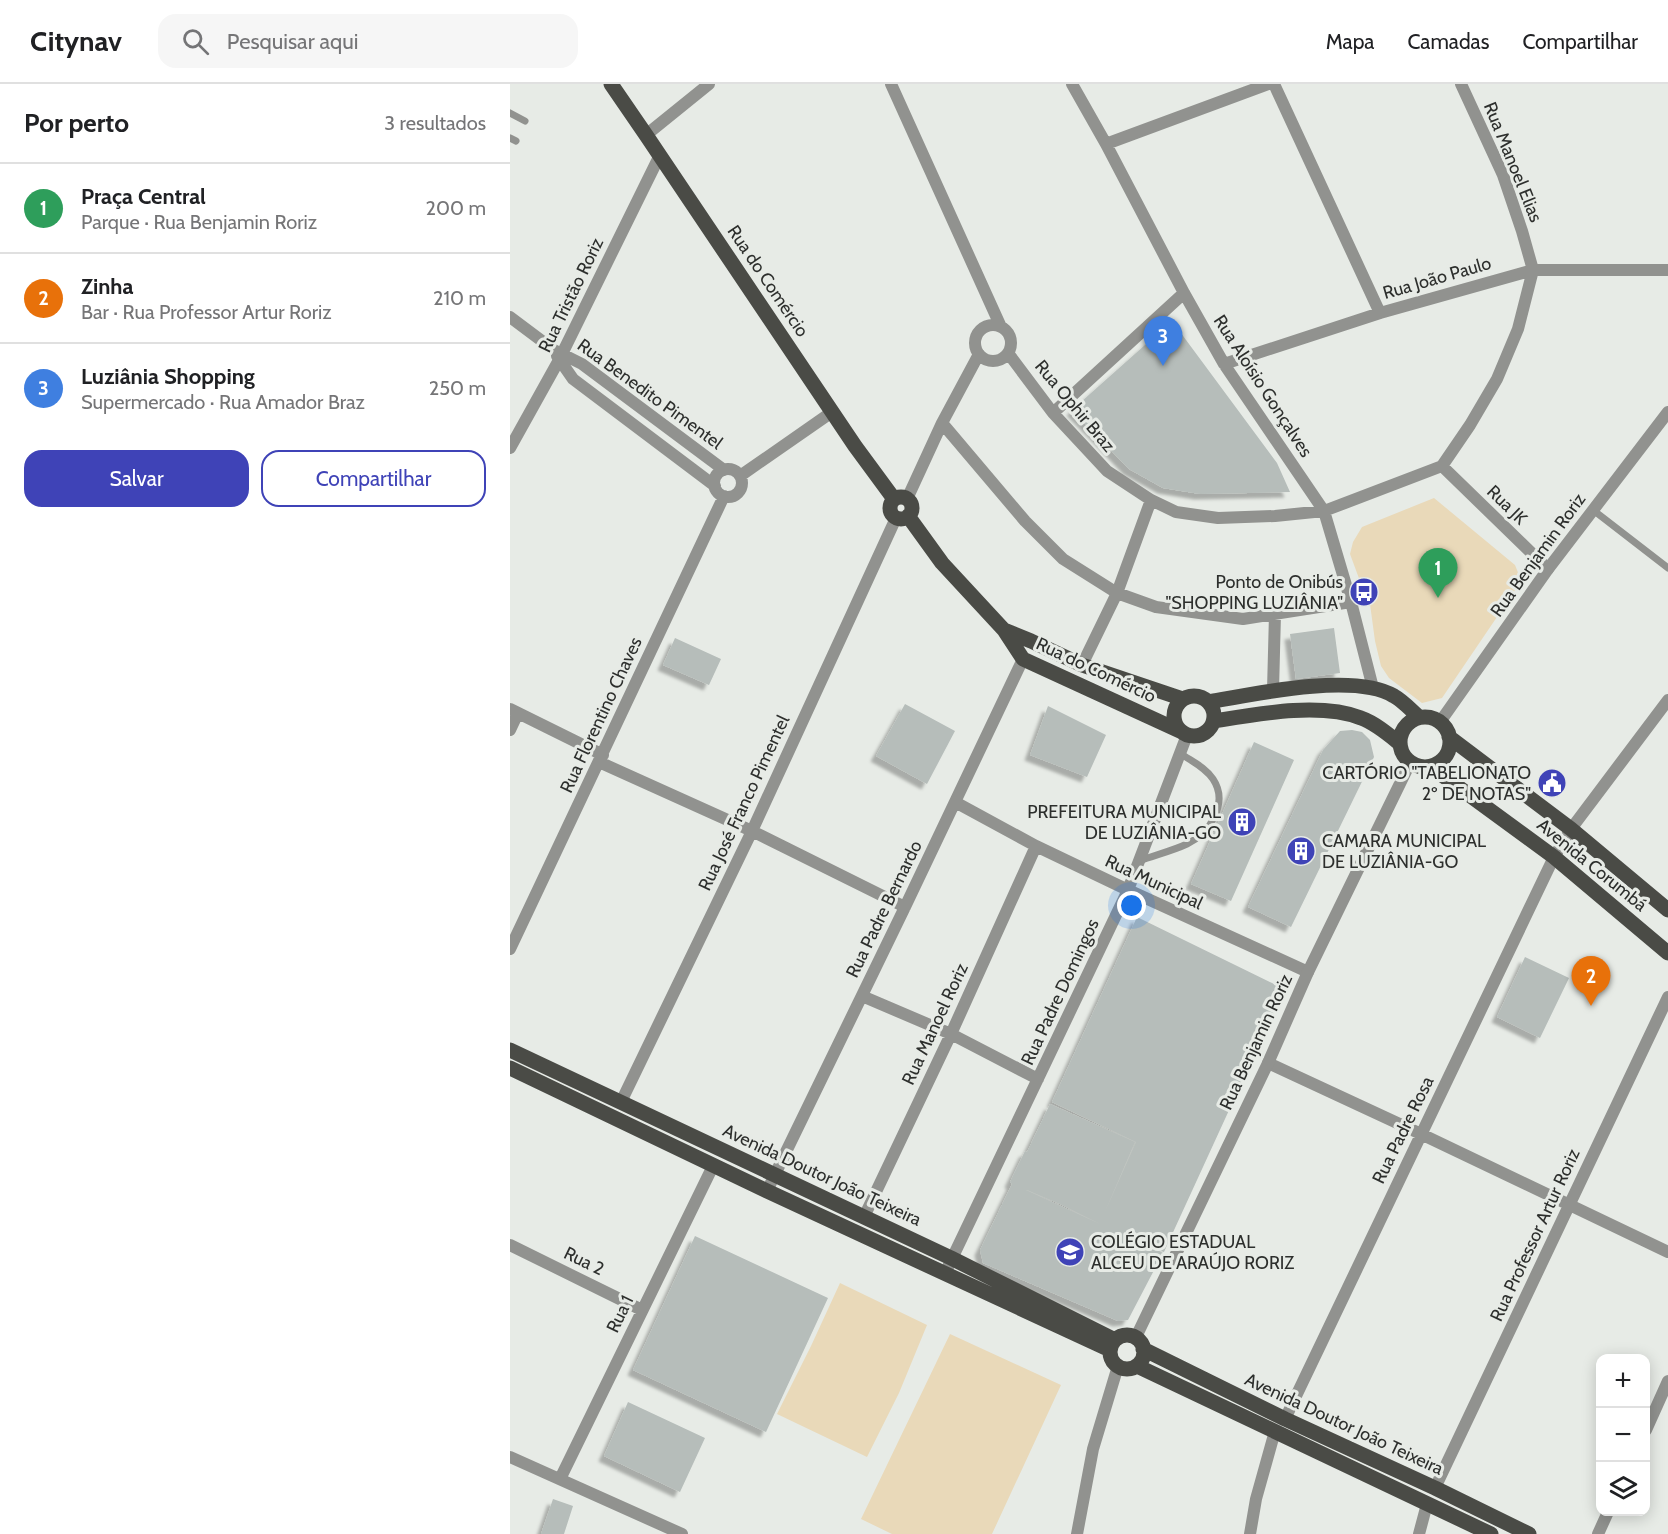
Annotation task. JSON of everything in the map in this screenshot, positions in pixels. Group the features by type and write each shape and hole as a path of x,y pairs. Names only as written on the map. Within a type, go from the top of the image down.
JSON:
{"main road":[{"name":"Rua do Comércio","path":"611,84 855,446 900,499"},
{"path":"900,499 911,504 911,511 902,517"},
{"name":"Rua do Comércio","path":"902,517 1004,630 1023,658 1184,733"},
{"name":"Rua do Comércio","path":"1004,630 1082,665 1183,699"},
{"path":"1209,702 1273,690 1345,685 1373,688 1393,696 1419,717"},
{"path":"1189,696 1200,696 1213,707 1214,721 1211,727 1200,735 1184,733 1175,721 1174,715 1178,703 1183,699 1189,696"},
{"path":"1214,721 1279,711 1340,711 1363,718 1384,730 1400,743"},
{"path":"1410,763 1402,754 1400,743 1402,732 1408,722 1419,717 1430,717 1440,722"},
{"name":"Avenida Corumbá","path":"1440,722 1448,730 1449,737 1571,829 1668,910"},
{"path":"1431,767 1442,762 1448,752 1449,737"},
{"name":"Avenida Corumbá","path":"1410,763 1420,767 1431,767 1554,857 1668,953"},
{"name":"Avenida Doutor João Teixeira","path":"510,1050 951,1258 1112,1345"},
{"name":"Avenida Doutor João Teixeira","path":"510,1068 944,1274 1112,1345"},
{"path":"1124,1335 1139,1343 1143,1357 1137,1366 1126,1369 1113,1361 1112,1345 1124,1335"},
{"name":"Avenida Doutor João Teixeira","path":"1139,1343 1280,1425 1426,1504 1491,1534"},
{"name":"Avenida Doutor João Teixeira","path":"1137,1366 1435,1488 1528,1534"}],"street":[{"path":"646,135 709,84"},
{"path":"891,84 1001,327 1009,335 1011,347 1008,353 999,360 988,360 979,354 975,343 979,332 989,326 1001,327"},
{"name":"Rua Aloísio Gonçalves","path":"1072,84 1224,364 1324,511 1373,688"},
{"path":"1106,144 1268,84"},
{"path":"1274,84 1380,313"},
{"name":"Rua Manoel Elias","path":"1461,84 1503,175 1533,270"},
{"name":"Rua Tristão Roriz","path":"510,448 660,155"},
{"path":"1324,511 1442,466 1497,379 1518,329 1533,270"},
{"name":"Rua João Paulo","path":"1224,364 1380,313 1533,270 1668,270"},
{"path":"1053,413 1184,292"},
{"name":"Rua Benedito Pimentel","path":"510,317 559,355 582,364 724,470"},
{"name":"Rua Ophir Braz","path":"1008,353 1053,413 1107,471 1151,500 1176,512 1218,518 1324,511"},
{"path":"900,499 979,354"},
{"name":"Rua Benedito Pimentel","path":"559,355 573,379 715,486"},
{"path":"740,476 832,412"},
{"name":"Rua Benjamin Roriz","path":"1440,722 1548,569 1668,412"},
{"path":"942,423 1025,521 1063,559 1117,593 1156,607 1243,619 1351,602"},
{"name":"Rua JK","path":"1442,466 1548,569"},
{"path":"733,470 740,476 742,485 737,493 724,496 715,486 715,478 720,471 733,470"},
{"name":"Rua Florentino Chaves","path":"510,949 724,496"},
{"path":"1082,665 1117,593 1151,500"},
{"name":"Rua José Franco Pimentel","path":"621,1102 902,517"},
{"path":"1273,690 1275,614"},
{"name":"Rua Padre Bernardo","path":"767,1191 905,908 1023,658"},
{"path":"1571,829 1668,700"},
{"path":"510,730 514,711 601,758 905,908"},
{"name":"Rua Padre Domingos","path":"944,1274 1128,890 1180,753 1184,733"},
{"name":"Rua Benjamin Roriz","path":"1139,1343 1308,972 1410,763"},
{"name":"Rua Municipal","path":"955,802 1036,846 1308,972"},
{"name":"Rua Padre Rosa","path":"1250,1534 1256,1499 1280,1425 1554,857 1571,829"},
{"name":"Rua Manoel Roriz","path":"864,1217 951,1034 1036,846"},
{"path":"862,996 951,1034 1038,1079"},
{"name":"Rua Professor Artur Roriz","path":"1435,1488 1668,997"},
{"path":"1268,1063 1668,1252"},
{"name":"Rua 1","path":"560,1479 713,1166"},
{"name":"Rua 2","path":"510,1245 642,1310"},
{"path":"1077,1534 1093,1449 1118,1366"},
{"path":"1650,1421 1668,1381"},
{"path":"510,1457 682,1534"},
{"path":"1419,1534 1426,1504"},
{"path":"1598,1534 1606,1516"}],"lane":[{"path":"510,114 525,121"},
{"path":"1593,510 1668,568"},
{"path":"1139,861 1188,843 1202,834 1218,810 1218,795 1214,781 1206,770 1180,753"}],"shaded area":[{"path":"1434,498 1515,565 1519,575 1518,586 1442,698 1422,703 1389,678 1381,666 1370,604 1350,554 1353,542 1362,527"},
{"path":"840,1283 927,1325 899,1393 867,1457 777,1414"},
{"path":"950,1334 1061,1385 992,1534 892,1534 861,1519"}],"building":[{"path":"1172,321 1277,463 1290,492 1200,494 1163,488 1129,469 1072,410"},
{"path":"1334,628 1340,673 1296,679 1290,634"},
{"path":"675,638 721,659 709,685 663,665"},
{"path":"905,704 955,731 927,784 876,756"},
{"path":"1048,706 1106,735 1087,777 1030,755"},
{"name":"CAMARA MUNICIPAL DE LUZIÂNIA-GO","path":"1340,731 1362,732 1370,740 1374,757 1291,927 1248,907 1323,750"},
{"name":"PREFEITURA MUNICIPAL DE LUZIÂNIA-GO","path":"1254,742 1294,760 1231,901 1191,884"},
{"path":"1137,917 1278,986 1280,999 1164,1252 1153,1248 1163,1253 1128,1320 1118,1321 983,1263 980,1250 1012,1184 1010,1182 1050,1104 1135,1142 1104,1214 1136,1142 1052,1102","holes":["1026,1190 1062,1205 1100,1224"]},
{"path":"1525,957 1569,978 1540,1038 1497,1017"},
{"path":"695,1236 828,1298 766,1432 633,1370"},
{"path":"628,1402 705,1438 680,1492 604,1456"},
{"path":"553,1499 573,1506 564,1534 541,1534"}],"place":[{"name":"Luziânia Shopping","path":"1163,366"},
{"name":"Ponto de Onibús \"SHOPPING LUZIÂNIA\"","path":"1364,592"},
{"name":"Praça Central","path":"1438,598"},
{"name":"CARTÓRIO \"TABELIONATO 2º DE NOTAS\"","path":"1552,783"},
{"name":"PREFEITURA MUNICIPAL DE LUZIÂNIA-GO","path":"1242,822"},
{"name":"CAMARA MUNICIPAL DE LUZIÂNIA-GO","path":"1301,851"},
{"name":"Zinha","path":"1591,1006"},
{"name":"COLÉGIO ESTADUAL ALCEU DE ARAÚJO RORIZ","path":"1070,1252"}]}
